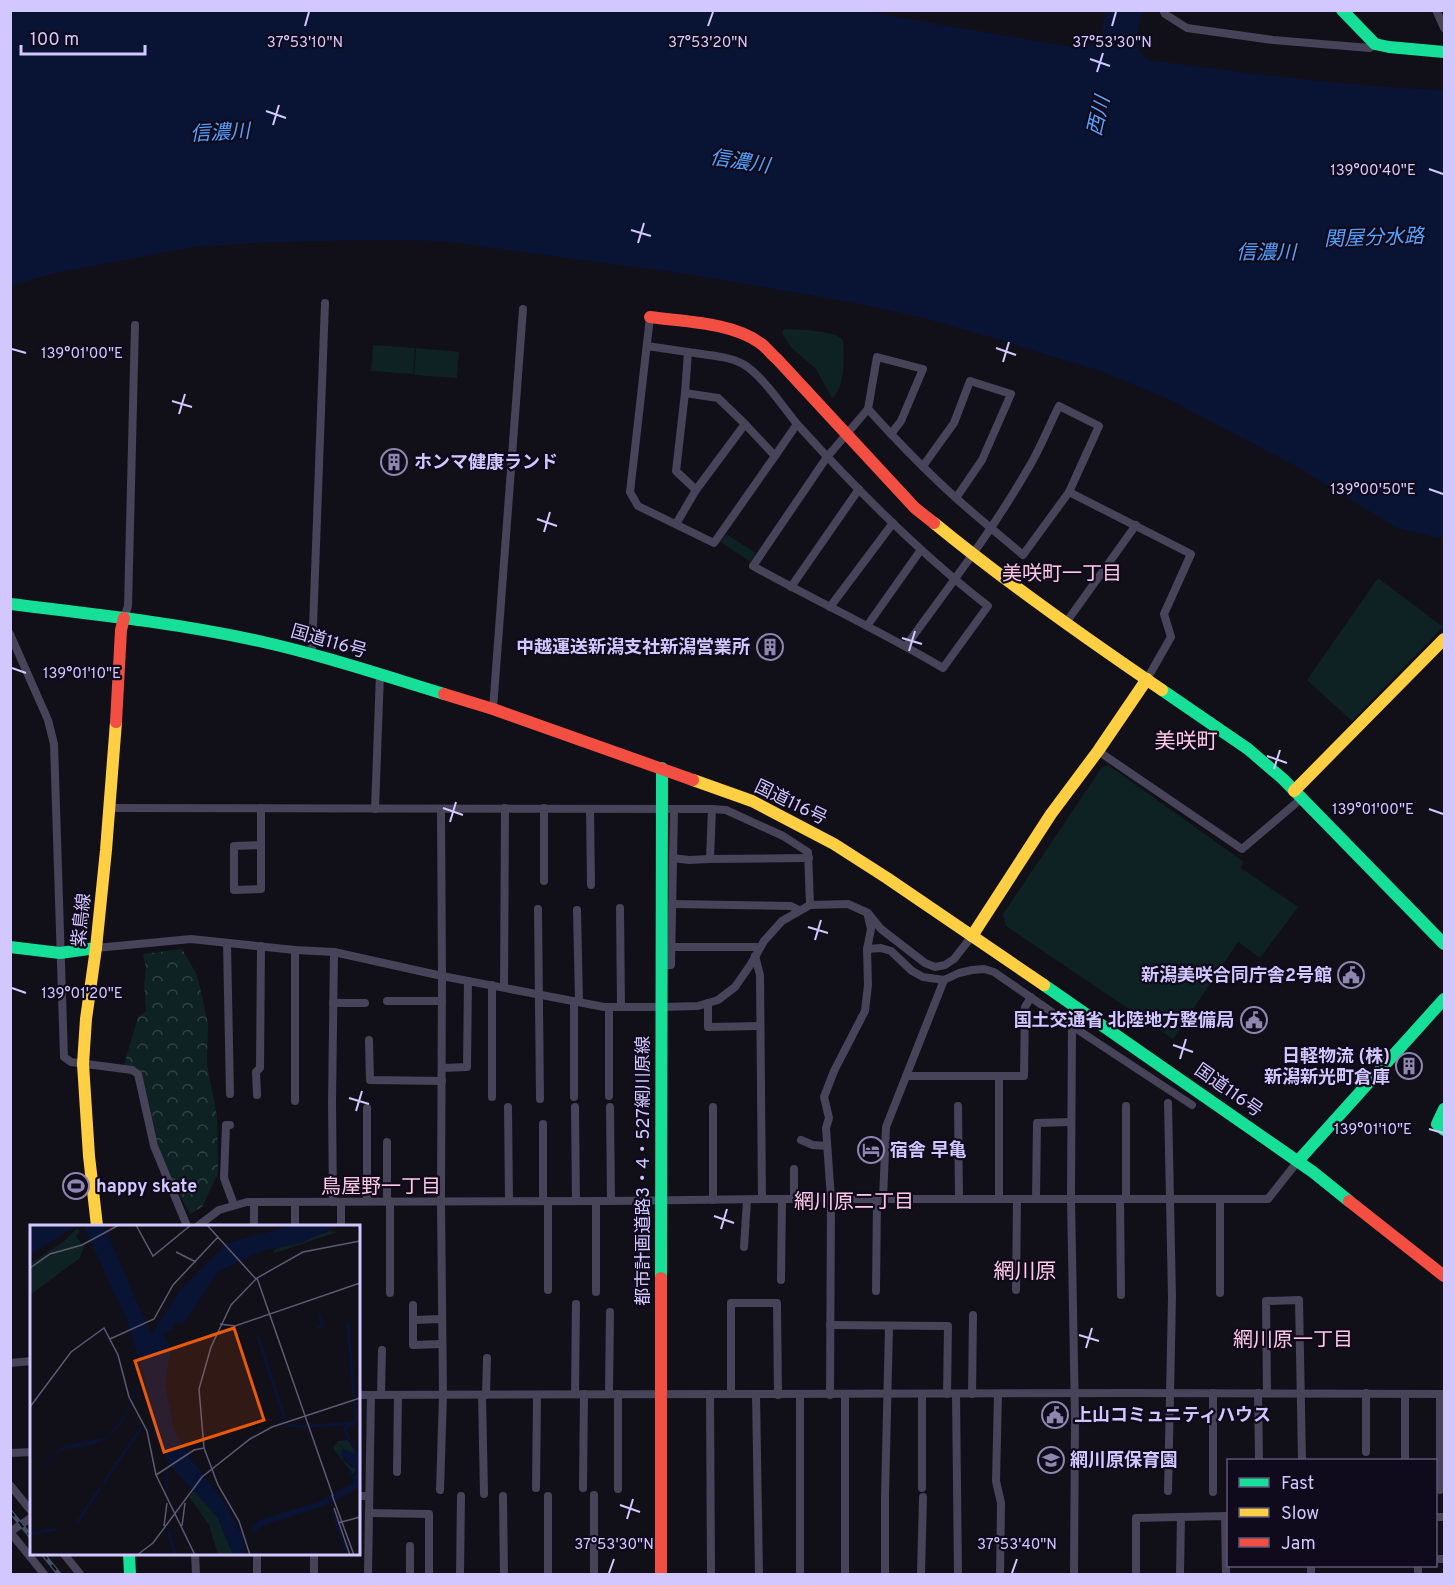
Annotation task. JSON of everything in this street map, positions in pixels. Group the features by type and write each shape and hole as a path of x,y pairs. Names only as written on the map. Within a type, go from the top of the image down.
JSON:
{"main road":[{"path":"1342,10 1375,44 1444,52"},
{"path":"650,317 722,327 746,335 760,343 915,508 972,555 1065,624 1248,749 1298,794 1444,945"},
{"name":"国道116号","path":"10,604 212,632 312,654 493,709 752,801 834,844 887,878 1135,1047 1298,1161 1444,1276"},
{"name":"紫鳥線","path":"97,1225 89,1156 83,1064 110,808 121,630 124,618"},
{"path":"1298,794 1444,639"},
{"path":"972,936 1051,814 1098,752 1147,679"},
{"name":"都市計画道路3・4・527網川原線","path":"661,1575 662,966 668,809 662,768"},
{"path":"10,948 60,953 96,948"},
{"path":"1298,1161 1444,999"},
{"path":"1444,1109 1437,1124 1444,1130"},
{"path":"129,1555 130,1575"}],"street":[{"path":"1163,10 1165,14 1187,28 1273,40 1370,48 1375,44"},
{"path":"1436,10 1444,28"},
{"path":"312,654 325,303"},
{"path":"493,709 523,309"},
{"path":"650,317 630,492 638,506 714,543 796,424"},
{"path":"124,618 128,606 135,324"},
{"path":"647,346 728,359 744,364 762,380 796,424 827,457 920,551 988,606 943,668 906,646 753,566 827,457 868,409 877,357 923,369 901,421 891,434"},
{"path":"688,352 676,471 696,490"},
{"path":"923,466 954,423 970,381 1011,394 982,460 956,498"},
{"path":"685,393 718,398 775,456"},
{"path":"868,409 956,498 990,527 1023,555 1069,492 1099,426 1059,406 1027,471 990,527 972,555 906,646"},
{"path":"675,524 696,490 745,424"},
{"path":"791,587 859,489"},
{"path":"1069,492 1191,554 1164,614 1171,638 1147,679"},
{"path":"830,607 893,523"},
{"path":"1065,624 1136,525"},
{"path":"867,626 920,551"},
{"path":"10,634 48,720 54,744 64,1057 71,1062 132,1070 138,1074 154,1146 186,1225"},
{"path":"375,808 380,674"},
{"path":"1098,752 1242,849 1298,794"},
{"path":"110,808 726,810 783,836 808,852 810,905"},
{"path":"261,808 261,845 261,889 234,890 234,846 261,845"},
{"path":"504,987 505,808"},
{"path":"544,808 544,881"},
{"path":"590,808 591,885"},
{"path":"440,1490 443,1395 441,809"},
{"path":"662,966 671,965 672,947 673,858 668,809"},
{"path":"710,859 712,809"},
{"path":"673,858 689,860 809,858"},
{"path":"672,904 791,906 799,910"},
{"path":"96,948 191,939 334,952 442,976 609,1007 662,1007 698,1006 718,1000 735,987 764,940 782,921 810,905 848,904 868,913 881,929 925,963 935,967 945,965 954,959 972,936"},
{"path":"620,908 621,1007"},
{"path":"538,909 540,1099"},
{"path":"574,1097 577,910"},
{"path":"830,1395 831,1199 826,1128 829,1118 824,1097 834,1071 865,1011 868,985 867,949 871,929 868,913"},
{"path":"227,943 230,1094"},
{"path":"257,1095 256,1072 260,1068 261,946"},
{"path":"672,947 760,947"},
{"path":"867,949 881,948 891,951 912,971 923,977 944,980 958,973 984,969 994,972 1192,1105"},
{"path":"295,950 295,1101"},
{"path":"334,952 332,1103 337,1202 341,1225"},
{"path":"755,956 760,975 762,1199"},
{"path":"876,1291 886,1127 944,980"},
{"path":"442,1068 467,1067 468,981"},
{"path":"492,985 492,1097"},
{"path":"906,1076 1024,1076 1025,1007 1031,997"},
{"path":"387,1001 442,1001"},
{"path":"333,1003 365,1003"},
{"path":"708,1003 708,1027 760,1026"},
{"path":"609,1007 609,1096"},
{"path":"1072,1026 1074,1575"},
{"path":"369,1040 370,1080 442,1082"},
{"path":"999,1076 999,1199"},
{"path":"1168,1103 1173,1298 1168,1491"},
{"path":"958,1106 959,1199"},
{"path":"1121,1296 1126,1106"},
{"path":"508,1107 509,1201"},
{"path":"575,1107 576,1201"},
{"path":"610,1107 611,1201"},
{"path":"713,1107 713,1200"},
{"path":"367,1108 367,1201"},
{"path":"1036,1199 1037,1123 1071,1122"},
{"path":"543,1124 548,1290"},
{"path":"230,1125 226,1125 224,1178 234,1205"},
{"path":"801,1140 813,1145 827,1146"},
{"path":"387,1142 390,1293"},
{"path":"200,1225 219,1210 254,1202 1268,1199 1298,1161"},
{"path":"794,1169 794,1199"},
{"path":"781,1280 782,1199"},
{"path":"1016,1290 1017,1199"},
{"path":"1220,1199 1220,1293"},
{"path":"744,1247 747,1200"},
{"path":"596,1201 596,1292"},
{"path":"254,1202 254,1225"},
{"path":"295,1202 295,1225"},
{"path":"1259,1459 1266,1301 1299,1300 1302,1459"},
{"path":"731,1394 731,1304 777,1303 778,1395"},
{"path":"576,1304 583,1488"},
{"path":"413,1305 413,1345 442,1344"},
{"path":"610,1312 618,1489"},
{"path":"972,1394 973,1315"},
{"path":"413,1320 442,1319"},
{"path":"830,1325 948,1326 958,1575"},
{"path":"885,1575 889,1326"},
{"path":"381,1395 382,1350"},
{"path":"484,1494 484,1395 487,1358"},
{"path":"10,1363 30,1361"},
{"path":"1213,1393 1213,1492"},
{"path":"1366,1393 1366,1452"},
{"path":"710,1394 711,1575"},
{"path":"756,1394 759,1575"},
{"path":"921,1575 922,1394"},
{"path":"998,1394 996,1481 1001,1503 1000,1575"},
{"path":"1405,1394 1405,1459"},
{"path":"360,1395 1442,1394 1440,1490"},
{"path":"368,1575 371,1395"},
{"path":"397,1472 398,1395"},
{"path":"536,1488 537,1395"},
{"path":"800,1395 800,1575"},
{"path":"845,1395 845,1575"},
{"path":"10,1453 30,1452"},
{"path":"10,1485 30,1510"},
{"path":"594,1495 594,1575"},
{"path":"360,1496 369,1496"},
{"path":"460,1575 461,1496"},
{"path":"503,1496 504,1575"},
{"path":"548,1496 548,1575"},
{"path":"369,1514 429,1514 429,1575"},
{"path":"1136,1575 1136,1518 1225,1516 1226,1575"},
{"path":"1180,1575 1181,1517"},
{"path":"30,1518 10,1532 44,1575"},
{"path":"410,1546 410,1575"},
{"path":"65,1555 80,1575"},
{"path":"195,1555 196,1575"},
{"path":"256,1555 257,1575"},
{"path":"314,1555 314,1575"}],"green space":[{"path":"783,330 825,332 843,340 843,373 835,396 832,398 816,369 792,348 782,333"},
{"path":"373,345 415,348 413,374 371,371"},
{"path":"416,348 459,352 457,378 414,375"},
{"path":"726,534 756,553 750,562 721,542"},
{"path":"1378,578 1443,627 1352,721 1307,680"},
{"path":"1108,765 1244,862 1241,868 1298,907 1260,958 1238,942 1173,1039 1006,926 1003,914 1102,767"},
{"path":"182,949 197,975 208,1023 207,1064 217,1116 218,1174 202,1207 190,1214 167,1171 153,1130 142,1073 135,1067 124,1065 138,1017 146,1011 144,984 146,968 143,954"}],"water":[{"name":"信濃川","path":"11,11 863,11 1077,48 1096,41 1101,32 1105,11 1142,11 1138,43 1142,55 1147,60 1333,82 1444,90 1444,537 1397,528 1299,468 1166,398 1100,371 973,332 861,304 693,275 442,241 271,242 194,247 55,273 11,286"}],"railway":[{"path":"10,1511 30,1536"},
{"path":"44,1555 59,1574"}],"traffic: fast":[{"path":"1342,10 1375,44 1444,52"},
{"path":"10,604 166,624 259,641 329,659 444,694"},
{"path":"1162,690 1248,749 1283,779 1444,944"},
{"path":"661,1278 662,768"},
{"path":"10,947 60,953 96,948"},
{"path":"1044,985 1313,1172 1349,1201"},
{"path":"1298,1161 1444,999"},
{"path":"1444,1109 1437,1124 1444,1130"},
{"path":"129,1555 130,1574"}],"traffic: slow":[{"path":"934,523 1046,609 1162,690"},
{"path":"1294,791 1444,639"},
{"path":"972,936 1051,814 1147,679"},
{"path":"97,1225 89,1156 83,1064 86,1019 106,850 116,722"},
{"path":"693,780 752,801 834,844 1044,985"}],"traffic: jam":[{"path":"650,317 721,327 748,336 760,343 915,508 934,523"},
{"path":"116,722 121,630 124,618"},
{"path":"444,694 493,709 693,780"},
{"path":"1349,1201 1444,1276"},
{"path":"661,1278 661,1574"}],"place":[{"name":"ホンマ健康ランド","path":"394,462"},
{"name":"中越運送新潟支社新潟営業所","path":"770,647"},
{"name":"新潟美咲合同庁舎2号館","path":"1351,975"},
{"name":"国土交通省 北陸地方整備局","path":"1254,1020"},
{"name":"日軽物流 (株) 新潟新光町倉庫","path":"1409,1066"},
{"name":"宿舎 早亀","path":"871,1150"},
{"name":"happy skate","path":"76,1186"},
{"name":"上山コミュニティハウス","path":"1055,1415"},
{"name":"網川原保育園","path":"1051,1460"}],"district":[{"name":"美咲町一丁目","path":"1062,573"},
{"name":"美咲町","path":"1186,741"},
{"name":"鳥屋野一丁目","path":"381,1186"},
{"name":"網川原二丁目","path":"854,1201"},
{"name":"網川原","path":"1025,1271"},
{"name":"網川原一丁目","path":"1293,1339"}],"water label":[{"name":"西川","path":"1098,116"},
{"name":"関屋分水路","path":"1374,237"}]}
